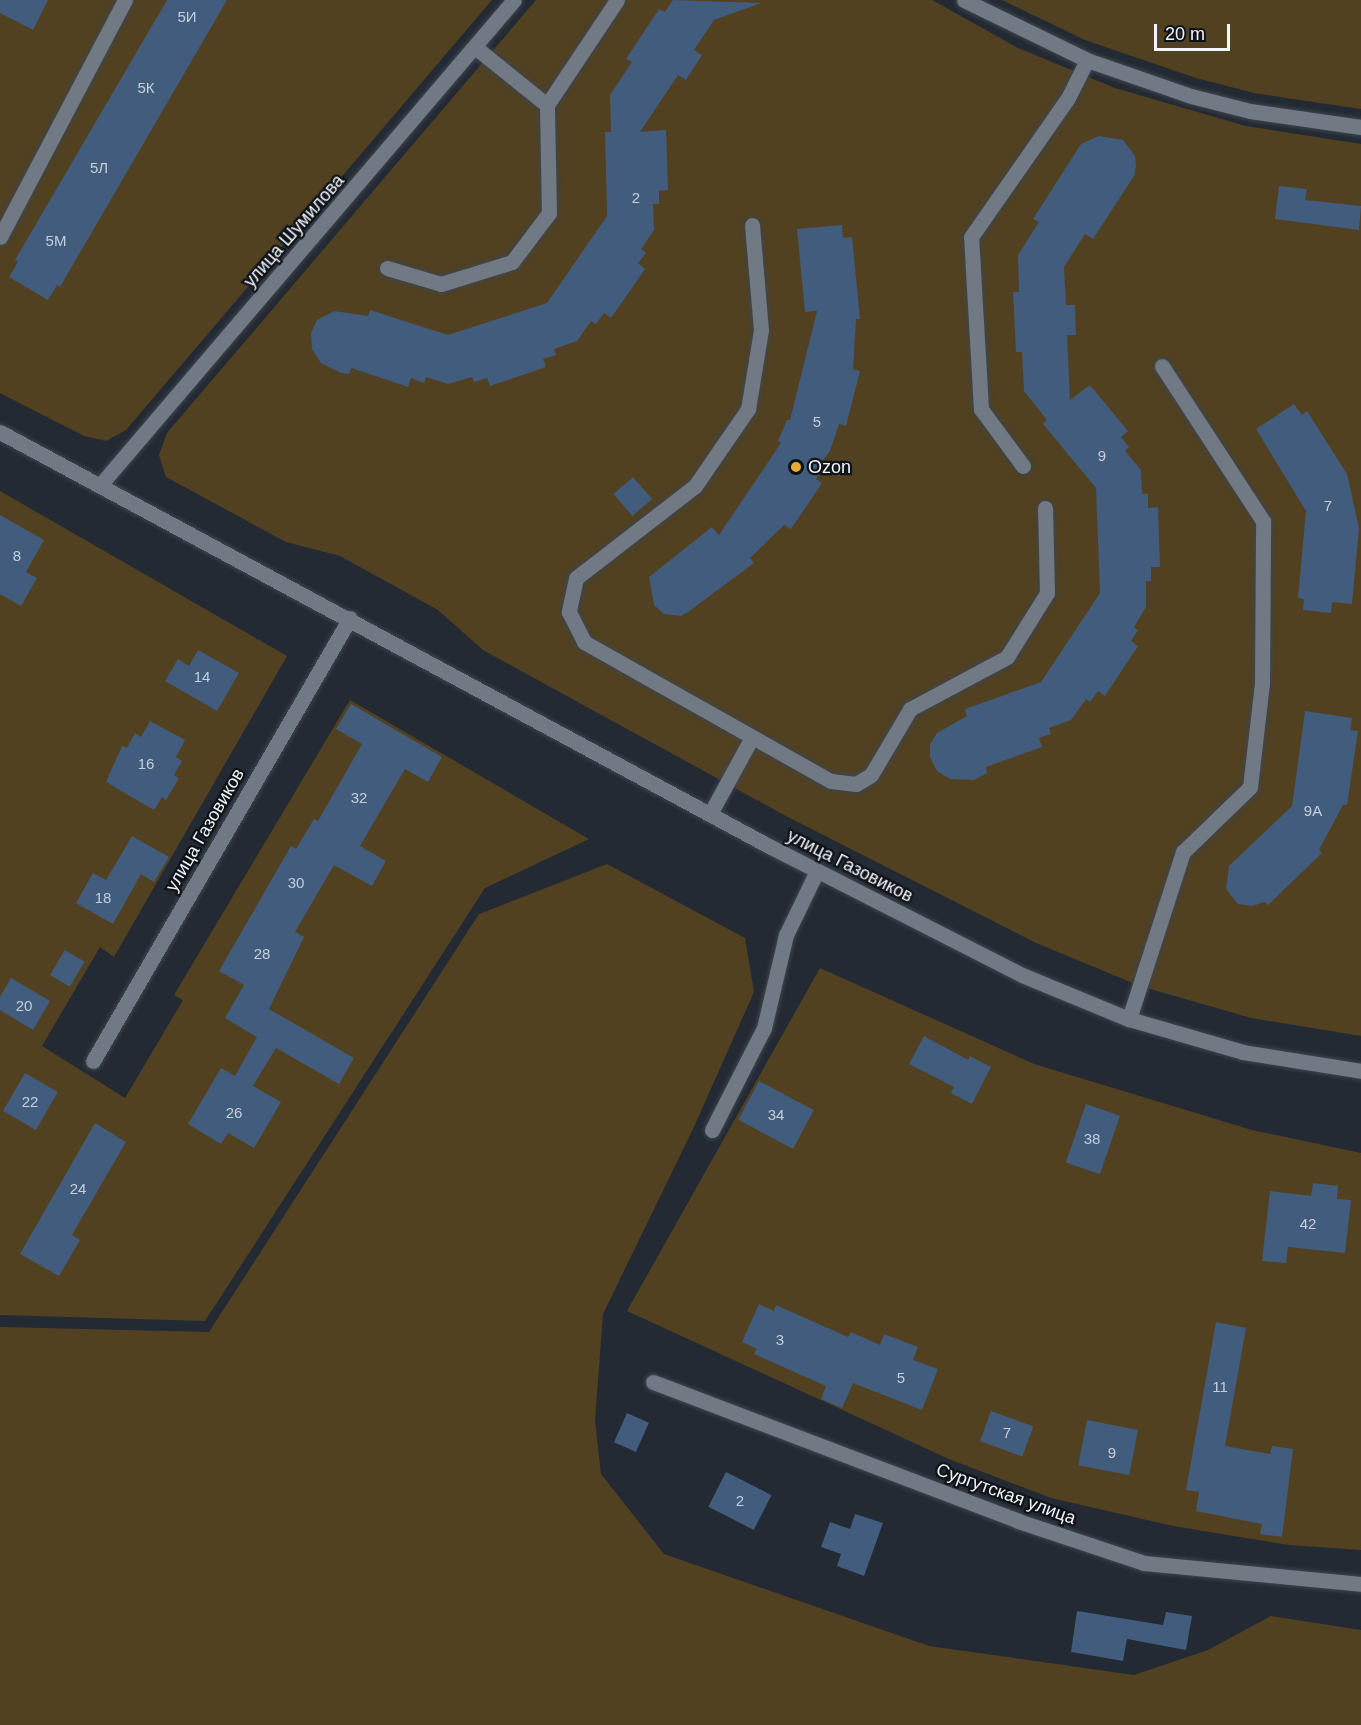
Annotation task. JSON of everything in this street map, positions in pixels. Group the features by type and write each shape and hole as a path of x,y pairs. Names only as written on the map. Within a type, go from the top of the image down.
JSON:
{"street":[{"path":"0,237 125,0"},
{"name":"улица Шумилова","path":"101,484 514,0"},
{"path":"387,268 441,284 512,262 549,213 547,105 617,0"},
{"path":"964,0 1087,60 1230,106 1361,127"},
{"path":"475,47 547,105"},
{"path":"1023,466 981,409 971,237 1068,98 1087,60"},
{"path":"752,225 761,330 748,409 695,486 584,568 569,600 572,623 594,650 751,739 838,784 864,781 910,709 1007,657 1047,593 1045,508"},
{"path":"1129,1019 1183,852 1250,787 1262,684 1263,521 1162,366"},
{"name":"улица Газовиков","path":"0,432 101,484 818,872 1022,975 1129,1019 1244,1052 1361,1071"},
{"name":"улица Газовиков","path":"93,1061 350,618"},
{"path":"710,814 751,739"},
{"path":"712,1130 764,1028 786,935 818,872"},
{"name":"Сургутская улица","path":"653,1382 1018,1521 1144,1563 1361,1584"}],"shaded area":[{"path":"0,0 492,0 126,430 106,441 84,436 0,393"},
{"path":"536,0 932,0 1018,48 1115,88 1246,126 1361,144 1361,1036 1251,1018 1140,986 1036,943 786,816 483,650 438,610 340,556 286,542 166,477 159,455 167,433"},
{"path":"1002,0 1361,0 1361,109 1254,93 1196,78 1085,40"},
{"path":"0,491 287,656 114,957 100,947 42,1046 125,1098 183,1000 174,995 350,700 589,839 485,888 205,1321 0,1315"},
{"path":"607,864 745,938 754,992 693,1129 603,1314 595,1421 601,1474 664,1554 929,1646 1134,1675 1208,1650 1271,1616 1361,1630 1361,1725 0,1725 0,1327 209,1332 479,914"},
{"path":"820,968 1034,1064 1252,1130 1361,1153 1361,1550 1289,1545 1173,1526 1051,1498 949,1459 627,1311"}],"building":[{"path":"0,0 48,0 33,30 0,13"},
{"path":"167,0 227,0 60,287 57,285 48,300 9,277 18,262 15,260"},
{"path":"673,0 761,3 714,20 694,50 702,55 686,80 678,75 640,132 666,130 668,190 659,191 659,204 653,204 654,230 641,249 646,253 638,263 645,269 611,318 604,313 596,324 591,321 577,341 554,349 556,355 543,359 546,367 490,386 487,378 474,382 472,377 448,384 426,377 424,383 411,378 408,387 351,368 349,374 341,373 321,363 312,349 311,333 317,320 334,311 368,316 370,310 448,335 547,303 607,216 605,132 611,132 610,95 632,62 626,59 659,9 665,12"},
{"path":"1099,136 1123,140 1135,156 1136,166 1134,176 1093,239 1085,234 1064,267 1066,305 1075,305 1076,335 1067,335 1070,400 1090,385 1128,431 1121,437 1129,447 1125,451 1141,470 1142,494 1148,494 1148,508 1158,507 1160,567 1151,567 1151,581 1146,581 1146,607 1134,627 1138,630 1131,641 1138,646 1105,696 1098,691 1090,702 1086,699 1071,720 1049,728 1051,734 1039,738 1042,747 986,767 987,773 974,780 950,779 937,771 930,757 930,744 937,733 967,716 965,709 1041,682 1100,593 1096,488 1043,424 1047,420 1024,391 1022,352 1016,352 1013,292 1019,292 1018,255 1039,222 1033,219 1081,144"},
{"path":"1279,186 1307,189 1305,200 1361,206 1359,230 1275,219"},
{"path":"842,225 843,238 852,237 860,319 856,319 853,369 860,371 846,426 839,424 830,451 819,465 823,468 816,479 822,483 791,529 784,525 750,558 754,563 681,616 664,614 654,605 649,577 712,527 719,535 781,443 778,441 787,420 790,420 817,311 805,312 797,229"},
{"path":"1294,404 1302,415 1307,411 1347,474 1359,528 1352,604 1332,602 1331,613 1303,610 1304,599 1298,598 1306,511 1256,429"},
{"path":"633,477 652,499 632,516 613,494"},
{"path":"0,515 44,540 26,572 37,578 21,606 0,594"},
{"path":"198,650 239,673 217,711 165,681 178,659 189,666"},
{"path":"351,704 442,757 428,782 405,769 360,846 386,861 372,886 334,865 295,932 304,937 269,1009 354,1058 339,1084 276,1048 253,1086 281,1102 254,1148 228,1133 221,1144 188,1124 221,1068 235,1076 257,1037 225,1018 244,985 219,971 291,846 296,849 314,819 318,821 362,744 336,729"},
{"path":"1305,711 1352,718 1350,730 1358,731 1347,805 1343,805 1319,850 1322,853 1268,905 1265,902 1252,906 1238,904 1226,889 1229,866 1292,806"},
{"path":"150,721 185,740 176,757 182,761 174,775 179,778 166,800 162,797 154,810 106,782 122,746 127,748 135,733 141,737"},
{"path":"132,836 169,857 154,882 141,874 113,924 76,903 93,873 106,880"},
{"path":"65,950 85,962 70,987 50,975"},
{"path":"11,978 50,1001 33,1030 0,1010 0,997"},
{"path":"924,1036 968,1060 970,1056 991,1067 972,1104 951,1093 954,1087 909,1064"},
{"path":"25,1073 58,1092 36,1130 3,1111"},
{"path":"759,1081 814,1110 793,1149 738,1120"},
{"path":"1086,1104 1120,1116 1100,1174 1066,1163"},
{"path":"95,1123 126,1142 72,1235 80,1240 59,1276 20,1254"},
{"path":"1313,1183 1338,1186 1337,1199 1351,1200 1345,1253 1288,1247 1286,1263 1262,1261 1270,1191 1311,1196"},
{"path":"759,1304 774,1311 776,1305 848,1337 851,1332 880,1345 884,1334 918,1347 913,1360 938,1369 922,1410 853,1383 842,1408 821,1399 826,1386 754,1354 757,1349 742,1342"},
{"path":"1216,1322 1246,1328 1225,1446 1270,1454 1272,1446 1293,1449 1282,1537 1260,1534 1262,1524 1196,1511 1199,1492 1186,1490"},
{"path":"991,1411 1033,1426 1022,1456 980,1441"},
{"path":"627,1413 649,1423 636,1452 614,1442"},
{"path":"1087,1420 1138,1430 1129,1475 1078,1465"},
{"path":"726,1472 771,1495 754,1530 708,1507"},
{"path":"855,1514 883,1523 864,1576 837,1566 841,1554 821,1547 830,1522 850,1529"},
{"path":"1077,1611 1163,1625 1166,1612 1192,1616 1186,1650 1127,1639 1123,1661 1071,1652"}],"place":[{"name":"Ozon","path":"796,467"}]}
